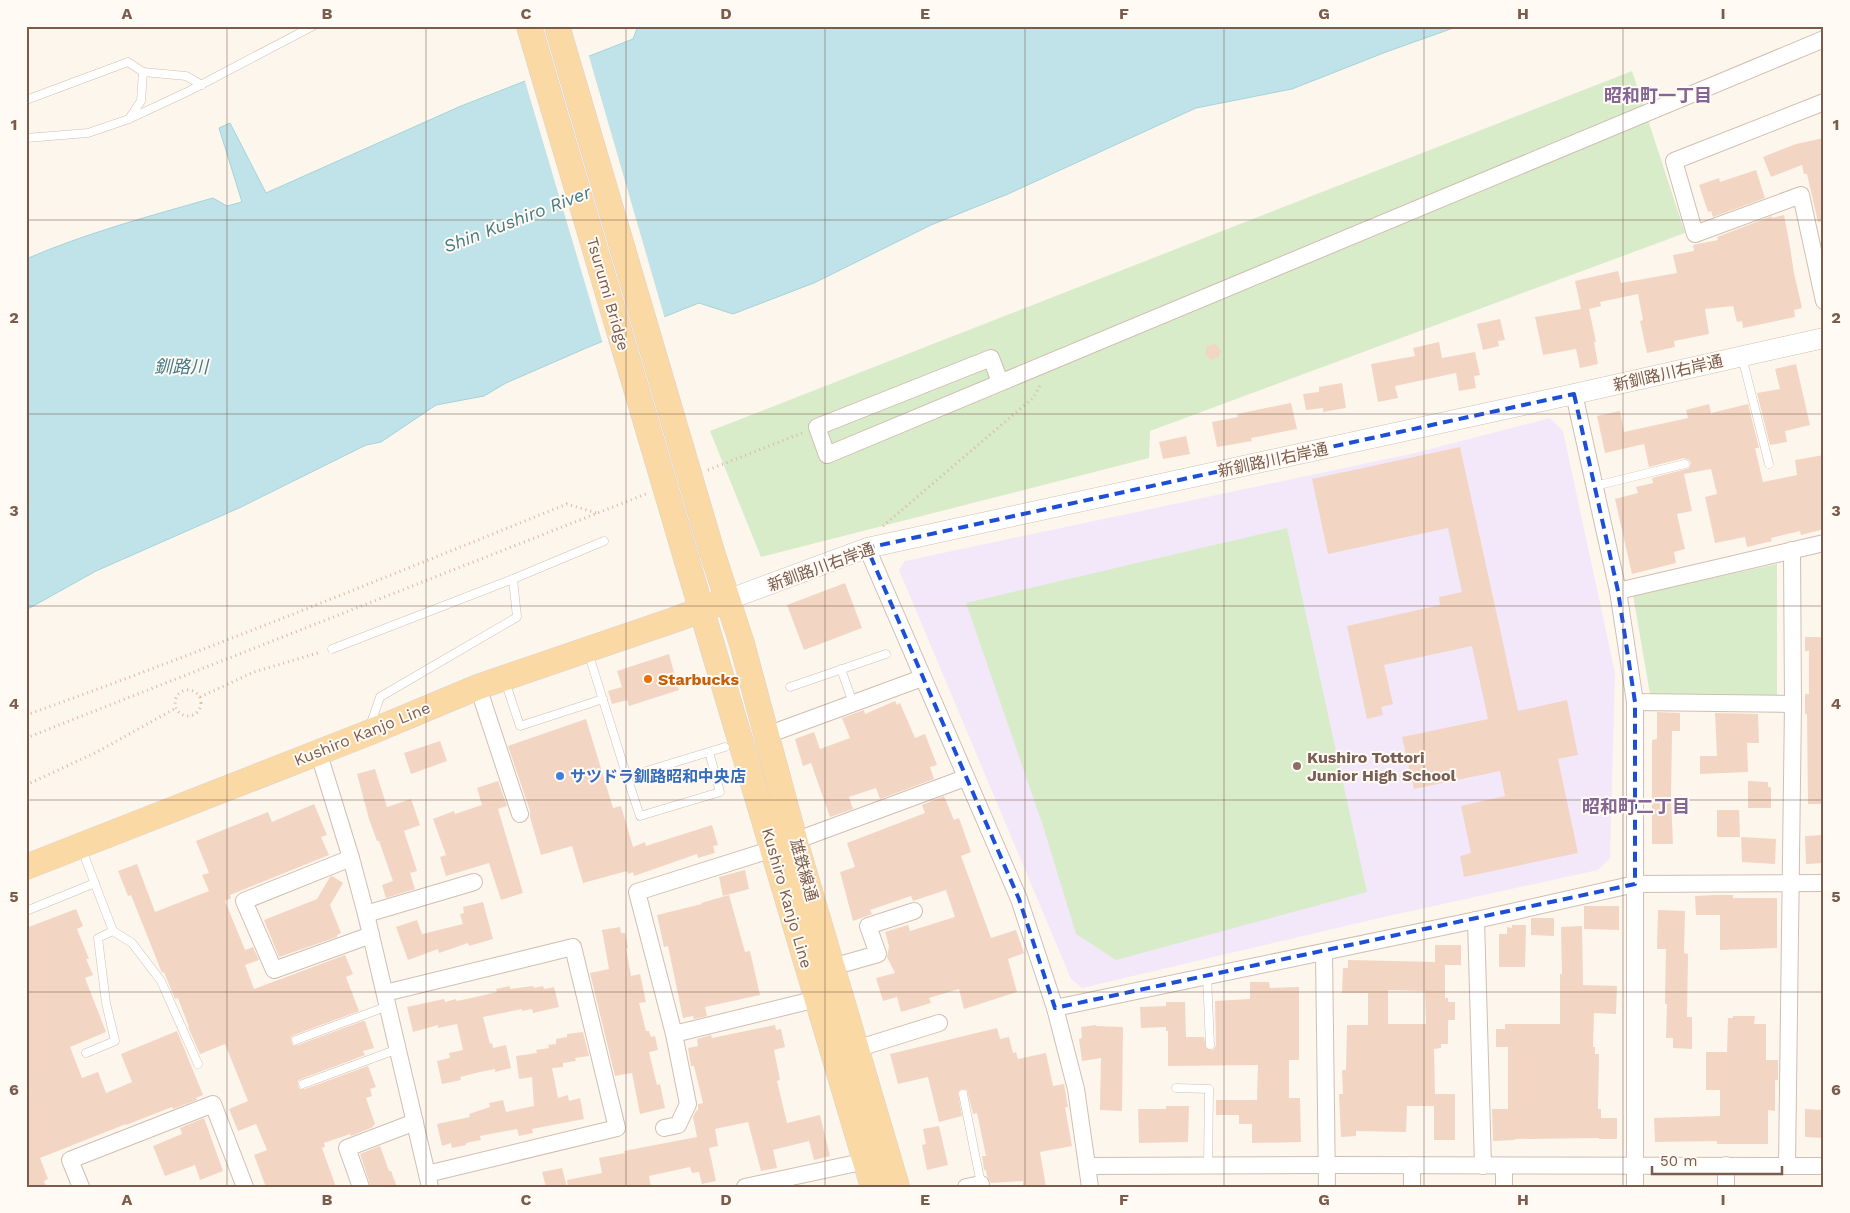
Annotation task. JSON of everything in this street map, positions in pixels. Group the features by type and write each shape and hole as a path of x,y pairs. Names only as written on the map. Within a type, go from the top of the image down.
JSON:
{"main road":[{"name":"Tsurumi Bridge","path":"529,26 687,561"},
{"name":"Tsurumi Bridge","path":"557,26 712,552"},
{"name":"雄鉄線通","path":"712,552 742,644 767,735 784,845 832,967 898,1187"},
{"name":"Kushiro Kanjo Line","path":"687,561 701,610 784,845 817,999 873,1187"},
{"name":"Kushiro Kanjo Line","path":"26,867 368,733 478,687 727,600"}],"street":[{"path":"1000,382 991,358 817,427 827,455 1824,39"},
{"path":"1824,102 1674,161 1695,234 1801,195 1824,301"},
{"name":"新釧路川右岸通","path":"727,600 867,548 1824,338"},
{"path":"1574,394 1618,591 1635,702 1635,1187"},
{"path":"1618,591 1824,543"},
{"path":"867,548 1019,899 1056,1008 1076,1089 1090,1187"},
{"path":"1787,1165 1793,704 1792,550"},
{"path":"767,735 922,678"},
{"path":"478,687 520,814"},
{"path":"1635,702 1793,704"},
{"path":"318,751 366,914 386,999 398,1049 415,1122 429,1180 617,1128 573,947 386,999"},
{"path":"664,1128 678,1125 688,1104 674,1034 637,892 784,845 965,778"},
{"path":"351,858 244,900 274,970 371,935"},
{"path":"366,914 474,882"},
{"path":"1056,1008 1476,920 1635,884 1824,883"},
{"path":"832,967 878,954 868,926 914,911"},
{"path":"1476,920 1483,1166"},
{"path":"1324,952 1327,1187"},
{"path":"674,1034 817,999"},
{"path":"856,1049 939,1023"},
{"path":"82,1187 70,1160 213,1104 245,1187"},
{"path":"361,1187 347,1148 415,1122"},
{"path":"745,1187 866,1161"},
{"path":"1088,1166 1328,1164 1824,1166"},
{"path":"1412,1165 1412,1187"},
{"path":"1504,1166 1504,1187"},
{"path":"1726,1166 1726,1187"}],"lane":[{"path":"26,138 88,133 129,119 202,84 313,26"},
{"path":"26,100 128,62 143,72 186,76 202,84"},
{"path":"129,119 141,102 143,72"},
{"path":"1742,357 1769,464"},
{"path":"1594,486 1685,464"},
{"path":"332,648 513,579 604,541"},
{"path":"368,733 380,697 517,617 513,579"},
{"path":"588,650 640,816 720,792 709,752"},
{"path":"790,687 886,654"},
{"path":"841,669 853,703"},
{"path":"504,678 520,726 603,699"},
{"path":"627,777 725,747"},
{"path":"81,846 113,931 132,943 161,981 198,1064"},
{"path":"26,911 94,884"},
{"path":"86,1054 115,1041 106,1003 98,938 113,931"},
{"path":"1207,976 1210,1044"},
{"path":"296,1040 386,999"},
{"path":"302,1084 398,1049"},
{"path":"1176,1088 1209,1089 1208,1165"},
{"path":"963,1094 974,1185"}],"path":[{"path":"867,548 886,522 1033,398 1057,358"},
{"path":"707,470 817,427"},
{"path":"26,738 652,492"},
{"path":"26,715 87,694 567,504 598,513"},
{"path":"200,697 254,672 332,648"},
{"path":"187,690 195,692 200,697 201,706 197,713 190,716 182,714 176,708 175,700 179,693 187,690"},
{"path":"26,785 97,752 176,708"}],"highlighted area":[{"path":"1574,394 1618,591 1635,702 1635,884 1055,1008 1019,899 867,548"}],"shaded area":[{"name":"Kushiro Tottori Junior High School","path":"1550,418 1563,431 1615,673 1610,858 1598,870 1384,917 1082,988 1071,979 899,570 905,561 1415,453"}],"green space":[{"path":"1632,71 1685,233 1150,431 1149,458 761,557 710,431"},
{"path":"1287,528 1367,892 1116,960 1076,934 1043,826 966,603"},
{"path":"1777,564 1777,696 1650,694 1633,595"}],"water":[{"name":"釧路川","path":"638,26 1459,26 1292,89 1196,108 1008,194 931,225 814,283 733,314 699,303 591,346 506,383 484,396 436,405 381,442 366,445 239,508 96,571 26,610 26,259 95,233 213,198 227,206 242,202 219,128 230,123 266,193 461,106 633,39"}],"pier":[{"path":"588,53 665,319 603,344 524,78"}],"building":[{"path":"1824,138 1824,221 1818,222 1807,174 1804,174 1802,165 1771,177 1763,157 1796,144"},
{"path":"1756,170 1765,198 1713,217 1711,211 1708,212 1699,185 1719,178 1720,182"},
{"path":"1784,215 1802,308 1794,310 1795,317 1743,328 1742,321 1737,322 1733,306 1705,309 1709,334 1674,341 1675,347 1647,353 1640,321 1643,320 1638,294 1600,302 1601,306 1589,309 1596,342 1594,342 1598,364 1580,368 1576,349 1543,355 1535,317 1581,309 1575,281 1618,271 1621,283 1677,273 1673,255 1694,251 1693,245 1718,240 1717,237 1772,216 1772,218"},
{"path":"1500,319 1505,340 1498,341 1499,346 1483,350 1477,324"},
{"path":"1439,342 1442,358 1475,352 1480,375 1474,376 1476,388 1459,391 1456,373 1395,386 1398,398 1378,402 1371,364 1415,356 1413,348"},
{"path":"1215,344 1221,350 1219,357 1211,360 1205,354 1207,346"},
{"path":"1796,364 1810,425 1785,431 1787,442 1770,445 1757,393 1780,389 1775,369"},
{"path":"1342,383 1346,408 1323,412 1323,408 1306,410 1303,394 1319,392 1319,387"},
{"path":"1291,403 1297,429 1251,438 1252,441 1217,447 1212,422 1238,417 1237,414"},
{"path":"1709,404 1711,413 1748,404 1759,448 1755,448 1763,482 1797,475 1795,460 1824,455 1824,529 1801,535 1800,531 1771,538 1772,541 1747,547 1745,537 1715,543 1705,497 1717,494 1711,469 1684,474 1692,511 1677,514 1685,549 1674,552 1676,563 1632,574 1615,499 1638,493 1636,487 1653,483 1652,478 1689,468 1691,463 1684,458 1649,467 1644,444 1605,453 1597,416 1620,411 1624,432 1688,418 1686,410"},
{"path":"1186,436 1190,454 1163,459 1159,442"},
{"path":"1460,447 1518,711 1567,700 1578,755 1558,759 1578,853 1464,877 1460,856 1471,853 1461,806 1505,796 1500,771 1414,789 1402,737 1488,719 1472,646 1384,665 1393,704 1381,707 1383,715 1367,719 1347,626 1440,605 1439,597 1462,592 1448,528 1328,554 1312,479"},
{"path":"845,583 862,628 804,650 787,605"},
{"path":"1805,637 1824,637 1824,804 1808,804 1805,694 1809,694 1809,651 1805,651"},
{"name":"Starbucks","path":"669,654 679,690 629,706 627,700 612,704 608,691 622,687 617,671"},
{"path":"895,701 897,705 900,703 915,738 925,734 937,765 930,767 934,779 880,799 876,788 849,797 853,809 830,817 811,763 803,766 795,739 814,732 820,749 850,738 842,718 864,710 865,714"},
{"path":"1657,712 1680,713 1680,731 1672,731 1671,798 1673,844 1652,844 1652,740 1657,739"},
{"path":"1715,713 1758,714 1759,743 1747,743 1748,772 1700,774 1700,756 1717,756"},
{"name":"サツドラ釧路昭和中央店","path":"586,719 613,808 621,806 633,847 645,842 646,846 712,825 718,845 713,846 715,853 698,858 697,854 634,876 633,872 628,874 627,871 583,883 572,846 541,855 530,811 508,746"},
{"path":"440,741 447,761 411,774 404,753"},
{"path":"375,769 387,807 411,799 420,825 404,831 417,871 410,873 415,889 386,898 382,885 393,881 369,819 357,774"},
{"path":"498,781 507,806 498,809 523,893 501,900 489,863 446,876 440,857 446,855 433,819 454,811 455,814 482,805 477,788"},
{"path":"1748,781 1768,782 1768,787 1771,787 1771,808 1748,808"},
{"path":"944,796 954,820 959,818 971,852 961,856 991,938 1016,930 1024,953 1008,959 1017,992 964,1009 959,989 929,998 931,1003 901,1012 897,997 883,1001 876,978 895,973 887,957 889,946 885,932 908,925 910,931 955,917 946,890 913,901 911,896 870,910 872,914 853,921 840,872 855,867 847,843 925,813 922,805"},
{"path":"314,804 327,835 321,837 329,855 230,895 231,898 225,901 245,950 253,947 259,960 245,965 254,989 345,955 353,974 346,977 359,1011 294,1035 291,1037 291,1041 293,1045 298,1045 365,1021 374,1048 363,1051 365,1055 301,1079 298,1081 298,1085 300,1089 305,1089 368,1066 376,1087 370,1089 372,1096 366,1098 375,1124 373,1127 351,1136 350,1134 324,1143 325,1147 322,1148 336,1187 266,1187 254,1155 267,1150 256,1124 238,1131 229,1109 248,1101 225,1044 200,1054 178,998 175,999 164,972 162,973 131,895 128,896 118,871 137,864 155,912 209,891 202,875 209,873 196,841 268,812 272,822"},
{"path":"1717,810 1739,810 1740,837 1717,837"},
{"path":"1824,835 1824,863 1806,864 1805,836"},
{"path":"1741,837 1776,839 1775,864 1742,862"},
{"path":"745,870 749,889 723,896 719,877"},
{"path":"332,876 343,883 330,905 341,933 337,937 279,957 264,920 317,899"},
{"path":"729,895 745,952 750,951 760,995 705,1007 707,1016 694,1019 693,1016 683,1018 668,946 664,947 657,915"},
{"path":"1733,895 1733,898 1777,898 1777,948 1720,950 1720,915 1696,915 1695,896"},
{"path":"483,902 493,939 469,946 468,943 439,953 438,949 408,960 396,927 417,920 422,934 463,924 460,914 464,913 463,907"},
{"path":"1584,906 1619,906 1619,930 1584,929"},
{"path":"76,909 83,926 77,929 93,975 85,978 106,1032 70,1047 82,1078 98,1072 106,1093 132,1082 121,1054 177,1031 203,1095 196,1098 197,1100 173,1109 172,1107 40,1158 48,1179 44,1181 46,1187 26,1187 26,928"},
{"path":"1658,910 1685,911 1684,953 1688,954 1687,1017 1692,1017 1692,1049 1673,1048 1673,1038 1666,1038 1666,949 1657,949"},
{"path":"1531,918 1554,918 1554,936 1531,935"},
{"path":"1512,925 1526,925 1525,967 1499,967 1499,934 1507,934 1507,927 1512,928"},
{"path":"1582,926 1583,985 1617,986 1616,1014 1594,1013 1593,1047 1595,1047 1595,1054 1599,1054 1598,1109 1601,1109 1601,1118 1617,1118 1617,1139 1515,1139 1493,1141 1492,1109 1508,1109 1508,1047 1496,1047 1496,1029 1505,1029 1505,1024 1560,1024 1561,927"},
{"path":"620,927 621,933 625,933 631,976 640,974 646,1002 639,1003 646,1031 649,1031 651,1037 655,1036 658,1050 649,1052 657,1085 660,1084 665,1108 640,1114 632,1073 615,1076 590,973 609,969 602,930"},
{"path":"1435,945 1461,945 1461,965 1445,965 1445,998 1448,998 1448,1002 1455,1002 1455,1020 1448,1020 1448,1044 1441,1044 1441,1048 1434,1049 1435,1094 1455,1094 1455,1140 1434,1140 1434,1106 1407,1106 1406,1132 1356,1131 1356,1136 1341,1137 1339,1094 1343,1094 1342,1070 1346,1070 1347,1025 1368,1025 1368,993 1342,993 1343,968 1348,968 1348,960 1435,962","holes":["1388,990 1425,991 1426,1024 1388,1024"]},
{"path":"1250,982 1269,982 1270,988 1299,987 1299,1060 1289,1060 1289,1098 1300,1098 1301,1142 1252,1143 1252,1124 1239,1124 1239,1115 1216,1115 1216,1100 1257,1100 1258,1065 1168,1066 1168,1031 1166,1031 1166,1027 1141,1028 1140,1007 1166,1006 1166,1002 1185,1002 1186,1037 1204,1037 1206,1048 1213,1050 1216,1045 1215,1001 1250,999"},
{"path":"510,986 510,989 533,986 534,988 543,986 544,989 554,987 559,1007 533,1013 532,1009 522,1011 522,1009 483,1017 490,1044 492,1043 493,1048 506,1045 511,1068 495,1072 495,1069 480,1072 460,1077 461,1080 442,1084 437,1061 450,1058 449,1053 463,1050 457,1024 438,1028 438,1025 413,1032 407,1007 444,999 445,1002 467,999 497,992 496,989"},
{"path":"1733,1016 1755,1016 1754,1024 1766,1024 1766,1060 1778,1060 1778,1080 1775,1080 1775,1111 1768,1110 1768,1144 1717,1144 1717,1141 1655,1142 1654,1118 1720,1116 1720,1090 1706,1090 1706,1052 1727,1052 1728,1018 1733,1018"},
{"path":"775,1025 776,1030 781,1029 785,1047 774,1050 780,1080 777,1081 787,1123 820,1115 830,1156 814,1160 809,1141 773,1150 777,1168 761,1171 748,1122 715,1129 718,1146 709,1148 716,1181 702,1184 699,1172 692,1173 690,1167 649,1176 651,1187 568,1187 567,1180 602,1173 599,1158 625,1153 624,1151 697,1137 693,1117 698,1110 698,1104 703,1103 694,1066 691,1066 688,1048 698,1046 697,1039 711,1035 712,1038"},
{"path":"1096,1025 1123,1027 1122,1111 1100,1110 1101,1058 1082,1061 1079,1039 1082,1038 1081,1027"},
{"path":"997,1028 1000,1039 1009,1037 1013,1053 1016,1052 1018,1059 1046,1053 1053,1086 1064,1084 1068,1107 1065,1107 1072,1146 1040,1152 1046,1187 1023,1187 1023,1181 991,1183 986,1170 984,1170 982,1156 986,1156 977,1113 973,1114 967,1090 961,1089 958,1093 962,1116 939,1122 928,1077 898,1084 890,1054"},
{"path":"583,1032 589,1056 575,1058 576,1061 563,1063 563,1067 552,1068 558,1098 568,1095 569,1101 580,1098 584,1119 532,1129 533,1133 519,1136 517,1129 480,1136 481,1140 466,1143 466,1145 452,1148 451,1143 442,1146 437,1124 470,1117 469,1114 490,1107 489,1103 503,1100 506,1112 534,1106 532,1077 519,1079 516,1056 537,1053 536,1050 549,1048 548,1045 556,1044 556,1039 567,1037 567,1034"},
{"path":"1166,1106 1189,1106 1188,1142 1139,1143 1138,1109 1166,1109"},
{"path":"1805,1109 1823,1110 1823,1138 1805,1137"},
{"path":"204,1118 223,1171 200,1180 195,1165 165,1176 153,1146 182,1134 180,1128"},
{"path":"939,1126 948,1165 927,1170 922,1145 926,1144 923,1129"},
{"path":"380,1146 397,1187 371,1187 360,1154"},
{"path":"562,1168 567,1187 546,1187 542,1172"}],"place":[{"name":"Starbucks","path":"648,679"},
{"name":"Kushiro Tottori Junior High School","path":"1297,766"},
{"name":"サツドラ釧路昭和中央店","path":"560,776"}],"district":[{"name":"昭和町一丁目","path":"1658,95"},
{"name":"昭和町二丁目","path":"1636,806"}],"water label":[{"name":"Shin Kushiro River","path":"517,219"}]}
